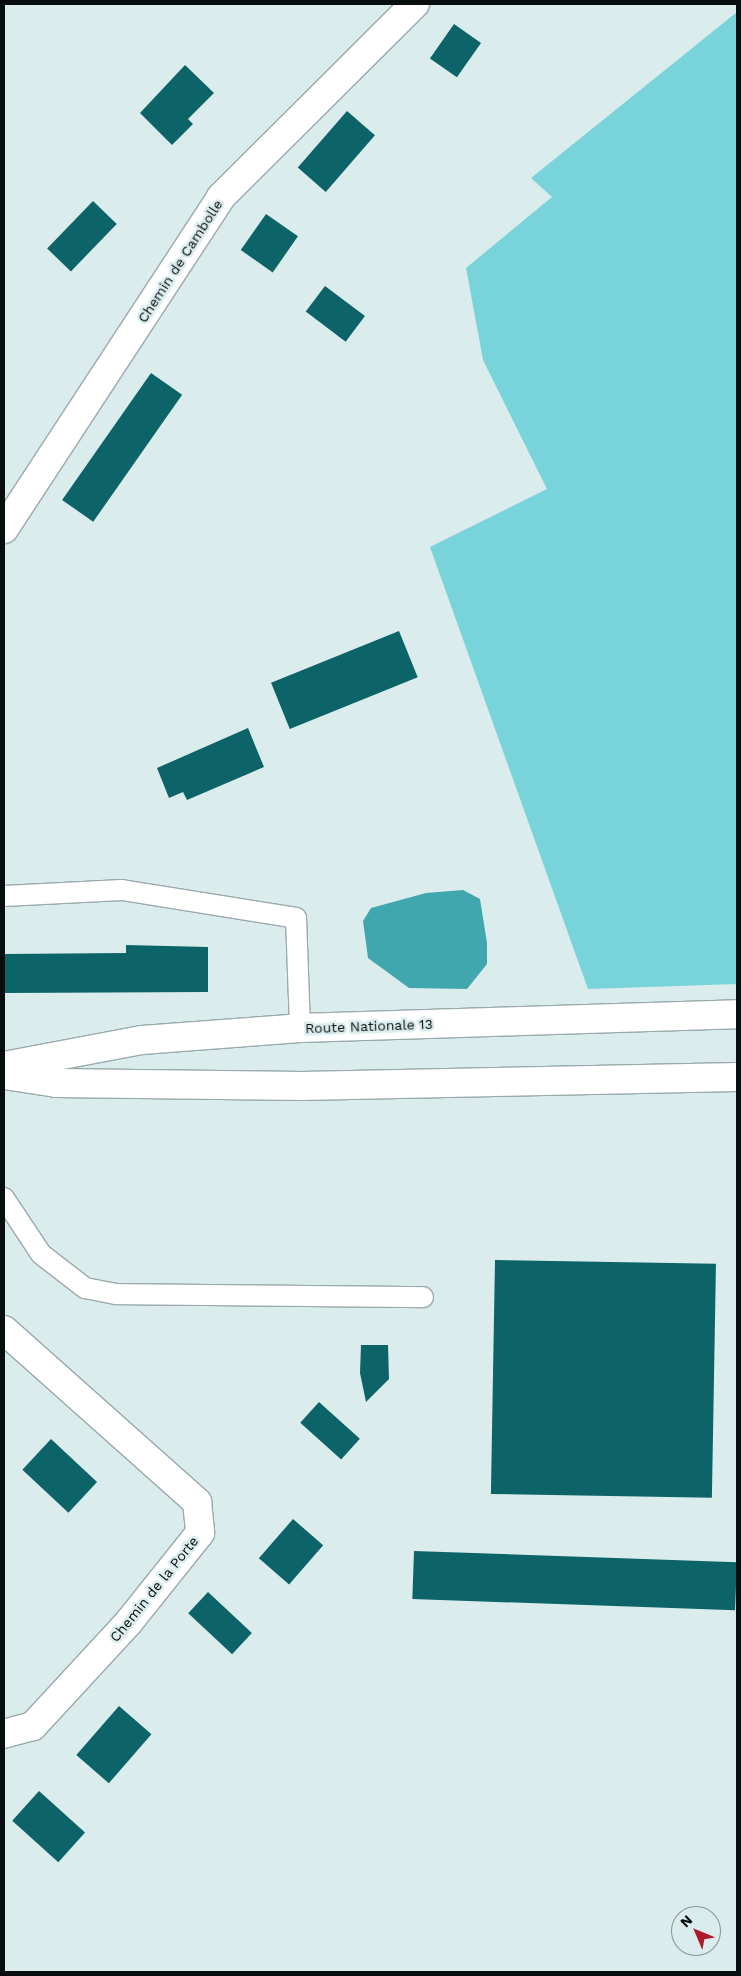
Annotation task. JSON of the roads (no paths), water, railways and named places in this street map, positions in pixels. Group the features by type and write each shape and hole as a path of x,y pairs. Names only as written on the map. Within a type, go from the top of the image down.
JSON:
{"main road":[{"name":"Chemin de Cambolle","path":"4,529 221,197 415,4"},
{"name":"Route Nationale 13","path":"4,1066 142,1040 300,1028 737,1014"},
{"path":"4,1075 56,1083 302,1086 737,1077"},
{"name":"Chemin de la Porte","path":"4,1330 197,1502 200,1533 129,1622 33,1726 4,1734"}],"lane":[{"path":"4,896 122,890 296,918 300,1028"},
{"path":"4,1198 41,1254 85,1288 116,1294 423,1298"}]}
